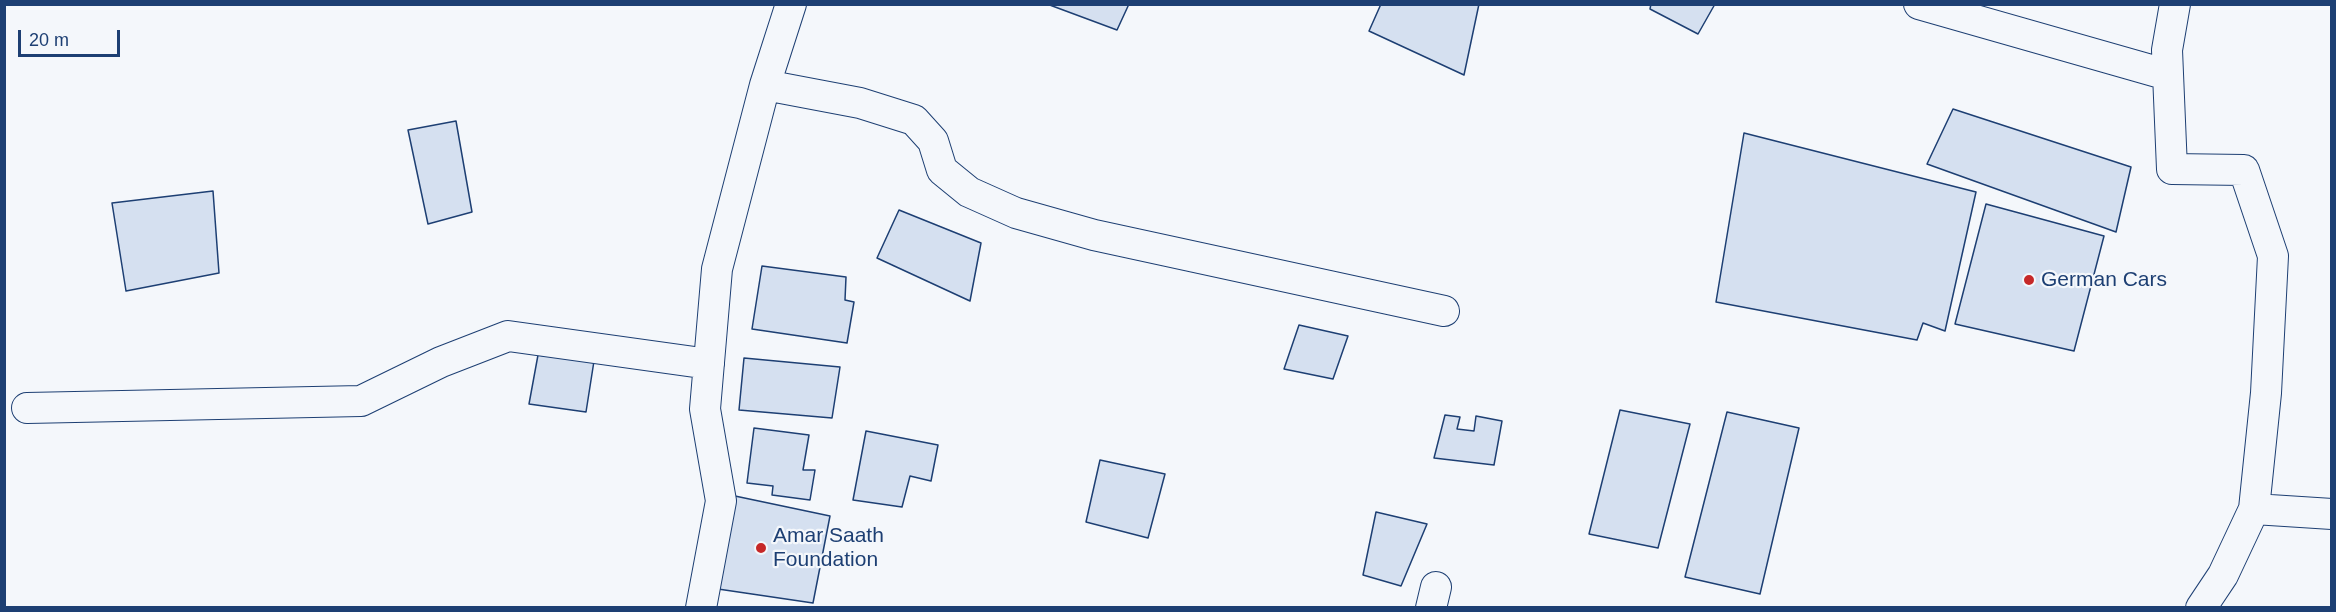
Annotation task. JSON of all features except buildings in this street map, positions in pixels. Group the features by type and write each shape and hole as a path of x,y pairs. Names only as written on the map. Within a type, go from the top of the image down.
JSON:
{"street":[{"path":"701,608 721,501 705,409 717,269 765,85 792,4"},
{"path":"1919,4 2168,75"},
{"path":"2175,4 2167,50 2172,169 2244,170 2273,256 2266,393 2254,509 2223,575 2201,608"},
{"path":"765,85 860,103 914,120 933,141 942,170 969,192 1016,213 1094,235 1444,311"},
{"path":"27,408 361,401 441,362 508,336 709,364"},
{"path":"2254,509 2331,514"}],"place":[{"name":"German Cars","path":"2029,280"},
{"name":"Amar Saath Foundation","path":"761,548"}]}
